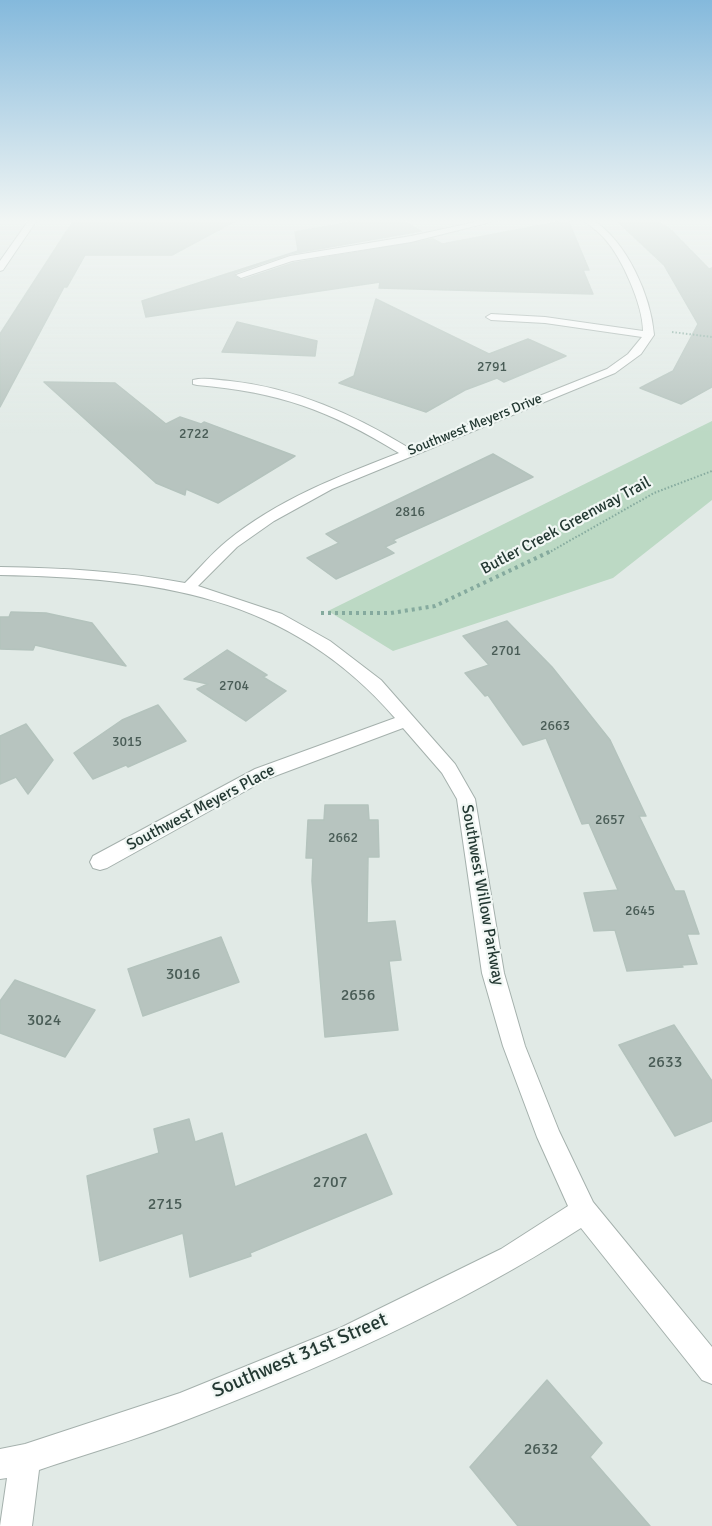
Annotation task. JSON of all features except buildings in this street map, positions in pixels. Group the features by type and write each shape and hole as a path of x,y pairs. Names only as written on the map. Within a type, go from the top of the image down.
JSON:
{"street":[{"path":"491,317 545,320 649,332 646,312 637,291"},
{"name":"Southwest Meyers Drive","path":"188,588 232,544 269,518 327,486 611,371 640,349 649,332"},
{"path":"197,382 268,391 314,404 376,432 408,453"},
{"name":"Southwest Willow Parkway","path":"0,571 69,572 125,577 188,588 257,609 293,626 324,645 375,684 448,769 466,800 496,984 514,1046 549,1137 584,1211 712,1370"},
{"name":"Southwest Meyers Place","path":"100,862 261,774 406,720"},
{"name":"Southwest 31st Street","path":"13,1461 180,1408 349,1338 510,1258 584,1211"},
{"path":"13,1461 16,1526"}],"path":[{"path":"649,332 712,337"},
{"name":"Butler Creek Greenway Trail","path":"293,626 324,611 391,613 435,606 550,552 654,493 712,471"}],"green space":[{"path":"712,421 712,500 613,578 393,651 328,611"}]}
